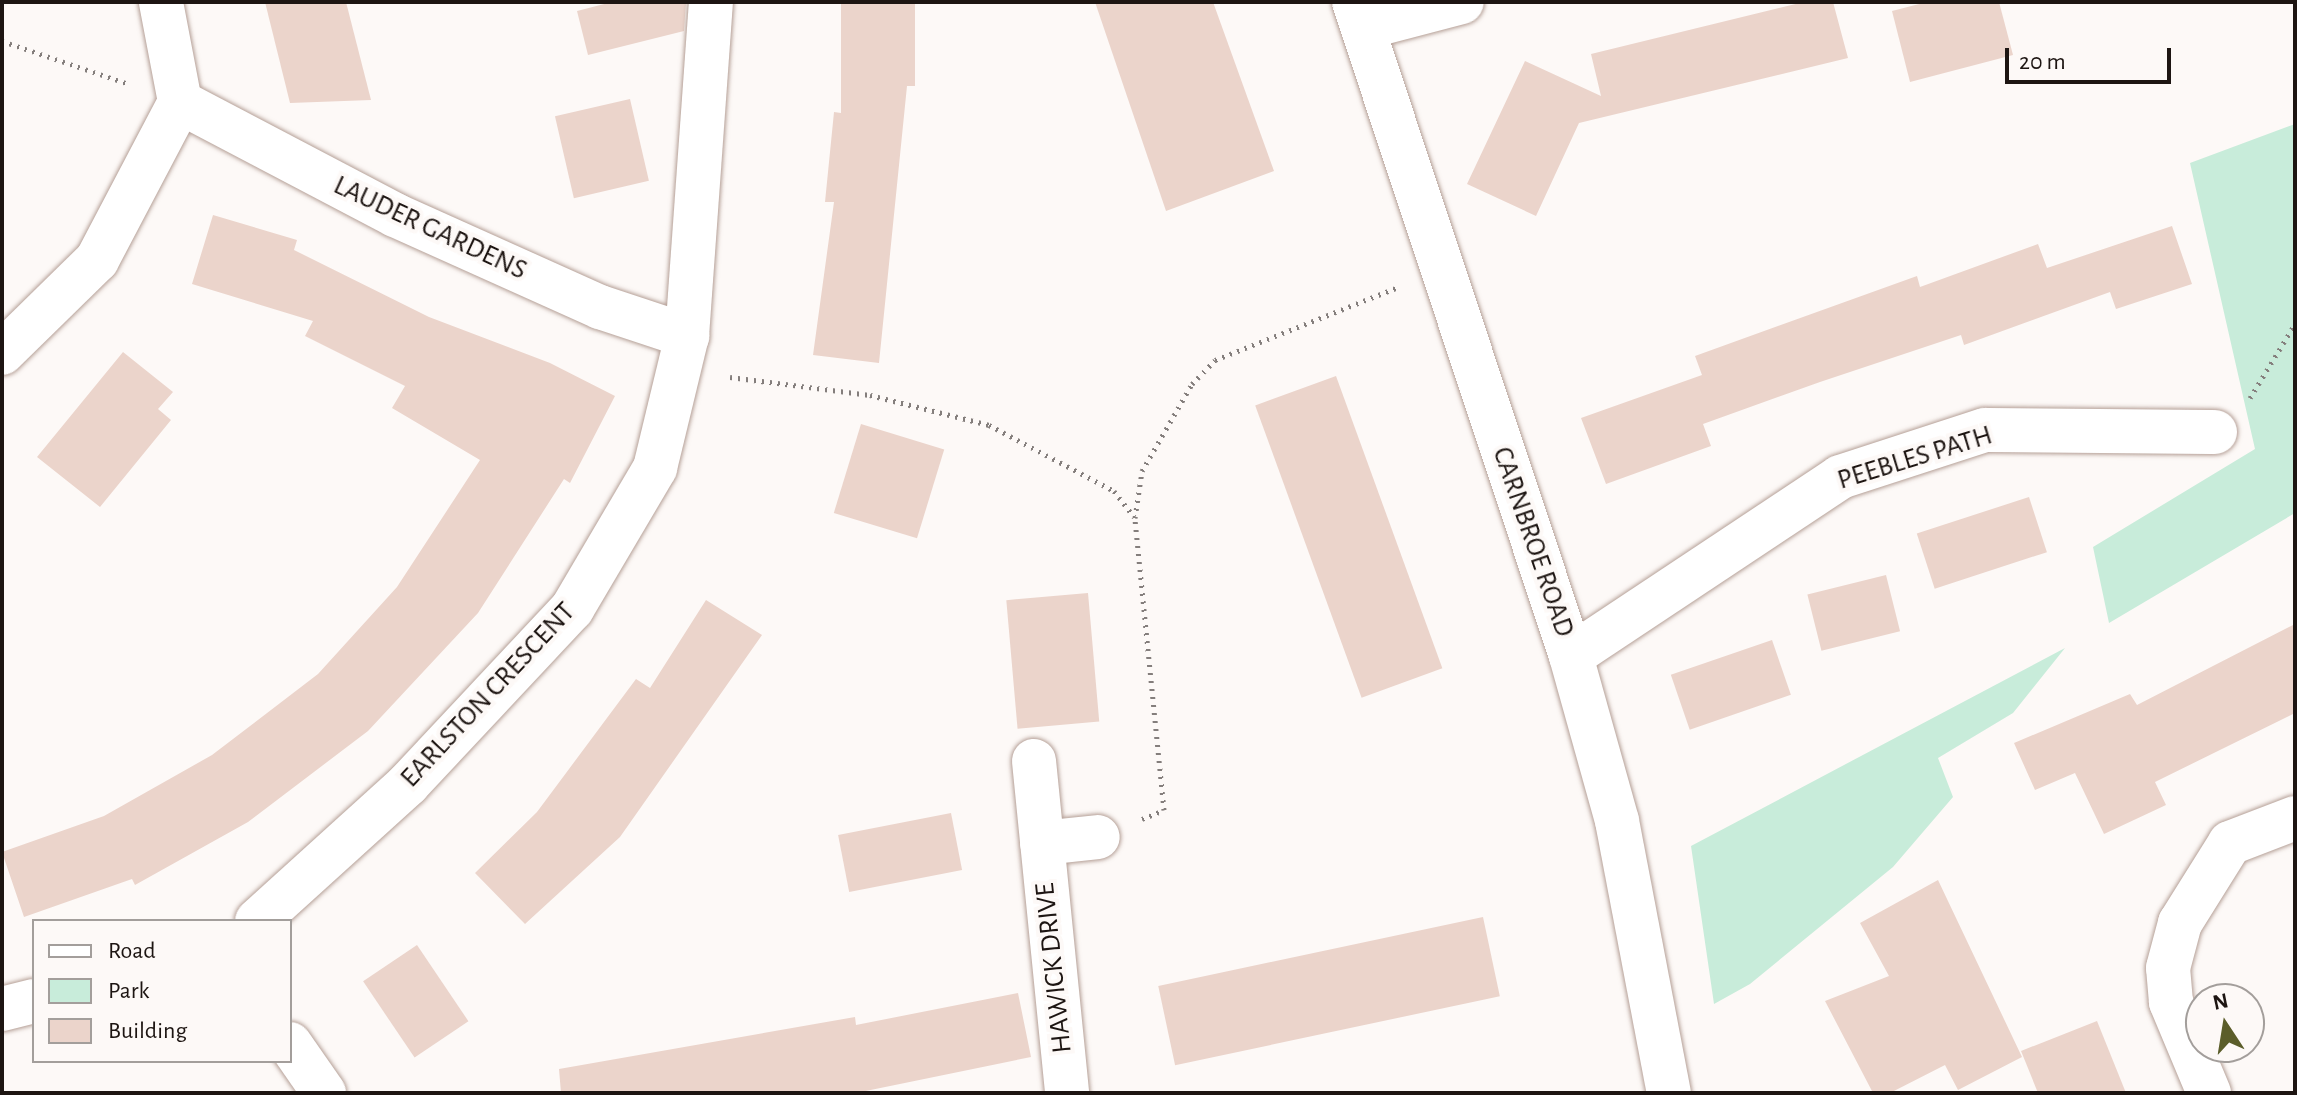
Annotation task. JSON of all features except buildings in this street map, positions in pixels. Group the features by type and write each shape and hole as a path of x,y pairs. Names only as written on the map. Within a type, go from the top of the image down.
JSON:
{"street":[{"path":"2,353 97,260 180,102 161,2"},
{"name":"EARLSTON CRESCENT","path":"259,919 408,784 572,609 655,468 685,354 711,2"},
{"path":"1358,15 1462,2"},
{"name":"CARNBROE ROAD","path":"1358,15 1571,656 1617,821 1669,1093"},
{"name":"LAUDER GARDENS","path":"180,102 395,215 600,307 685,354"},
{"name":"PEEBLES PATH","path":"1571,656 1840,477 1985,430 2215,432"},
{"name":"HAWICK DRIVE","path":"1034,761 1067,1093"},
{"path":"2209,1093 2171,1002 2168,968 2180,923 2230,843 2295,818"},
{"name":"HAWICK DRIVE","path":"1042,843 1098,837"},
{"path":"2,1009 32,1002"},
{"path":"292,1047 324,1093"}],"path":[{"path":"2,41 180,102"},
{"path":"1098,837 1164,810 1135,518 1142,471 1192,384 1215,360 1442,270"},
{"path":"2215,432 2254,395 2295,324"},
{"path":"685,354 989,425 1114,491 1135,518"}],"green space":[{"path":"2295,124 2295,513 2109,623 2093,547 2255,449 2190,163"},
{"path":"2065,648 2013,713 1938,758 1953,797 1893,867 1750,984 1714,1004 1691,846"}]}
